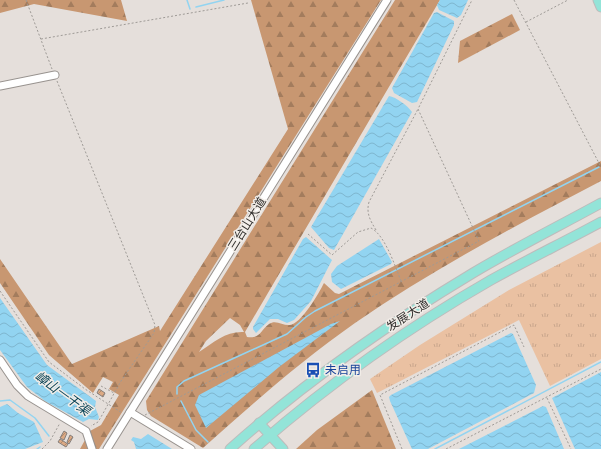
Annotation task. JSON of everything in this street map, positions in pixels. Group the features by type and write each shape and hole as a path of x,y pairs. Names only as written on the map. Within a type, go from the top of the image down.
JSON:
{"main road":[{"path":"598,0 601,7"},
{"name":"发展大道","path":"236,447 259,423 357,348 443,292 601,203"},
{"name":"发展大道","path":"254,449 297,413 397,339 459,299 492,280 601,222"},
{"path":"288,400 297,413"},
{"path":"259,423 283,449"}],"street":[{"name":"三台山大道","path":"107,449 387,0"},
{"path":"0,86 55,75"},
{"path":"0,360 17,385 28,396 86,431 92,449"},
{"path":"129,414 140,418 191,449"}],"path":[{"path":"26,0 155,325 154,333 114,394 98,422 86,431"},
{"path":"401,281 383,239 368,216 367,209 369,202 472,0"},
{"path":"514,0 601,167"},
{"path":"526,22 568,0"},
{"path":"41,39 248,3"},
{"path":"140,418 478,241 418,108"},
{"path":"308,234 332,254 358,232 371,228 376,230"},
{"path":"0,291 49,362 73,381 108,404 129,414"},
{"path":"402,449 380,395 514,325 524,347"},
{"path":"446,449 601,369"},
{"path":"101,386 114,394"},
{"path":"547,397 571,449"},
{"path":"42,449 50,441 63,417"}],"green space":[{"path":"0,0 121,0 127,21 34,4 0,13"},
{"path":"251,0 381,0 99,449 80,449 90,431 101,425 119,395 109,389 113,382 103,377 93,393 49,355 0,283 0,259 72,364 159,326 160,331 288,129"},
{"path":"395,0 440,0 245,332 247,337 257,336 269,324 274,322 287,325 294,323 304,314 324,283 335,293 339,294 601,161 601,181 445,266 355,323 335,337 258,399 203,448 151,416 147,410 146,401","holes":["230,318 240,325 244,332 226,335 199,352 206,341"]},
{"path":"512,14 520,30 458,63 460,41"},
{"path":"601,242 601,359 550,386 519,320 377,393 370,379 420,345 509,290"},
{"path":"372,390 396,449 296,449 317,430"}],"water":[{"path":"440,0 468,0 461,15 457,18 439,10 437,5"},
{"path":"437,12 454,21 454,25 417,102 412,103 394,93 392,88 434,13"},
{"path":"389,96 402,102 412,112 334,250 329,248 311,227"},
{"path":"306,237 332,260 311,301 294,320 287,323 278,319 270,319 256,333 253,327 303,239"},
{"path":"379,239 392,262 391,264 341,289 332,282 331,274 337,266"},
{"name":"嶂山一干渠","path":"0,298 47,365 96,401 95,407 99,417 98,420 89,419 83,422 45,401 27,387 0,350"},
{"path":"340,321 279,367 206,428 195,405 199,395 331,324"},
{"path":"511,333 513,334 536,385 534,393 428,449 412,449 389,397"},
{"path":"601,372 601,449 575,449 552,398"},
{"path":"7,404 18,413 34,422 43,442 25,449 0,449 0,407"},
{"path":"543,406 546,407 564,449 459,449"},
{"path":"148,434 172,449 136,449 134,442 131,440 133,437 141,439"}],"building":[{"path":"99,389 105,393 103,397 97,393"},
{"path":"64,431 67,433 64,440 60,438"},
{"path":"70,435 73,437 69,444 67,442"},
{"path":"60,439 68,444 66,447 58,442"}],"waterway":[{"path":"187,0 190,9"},
{"path":"196,7 224,0"},
{"path":"177,394 177,387 184,381 287,334 315,311 599,167"},
{"path":"435,449 601,362"},
{"path":"0,401 10,400 35,418 49,436"},
{"path":"181,401 196,430 208,442"}],"place":[{"name":"未启用","path":"313,370"}]}
